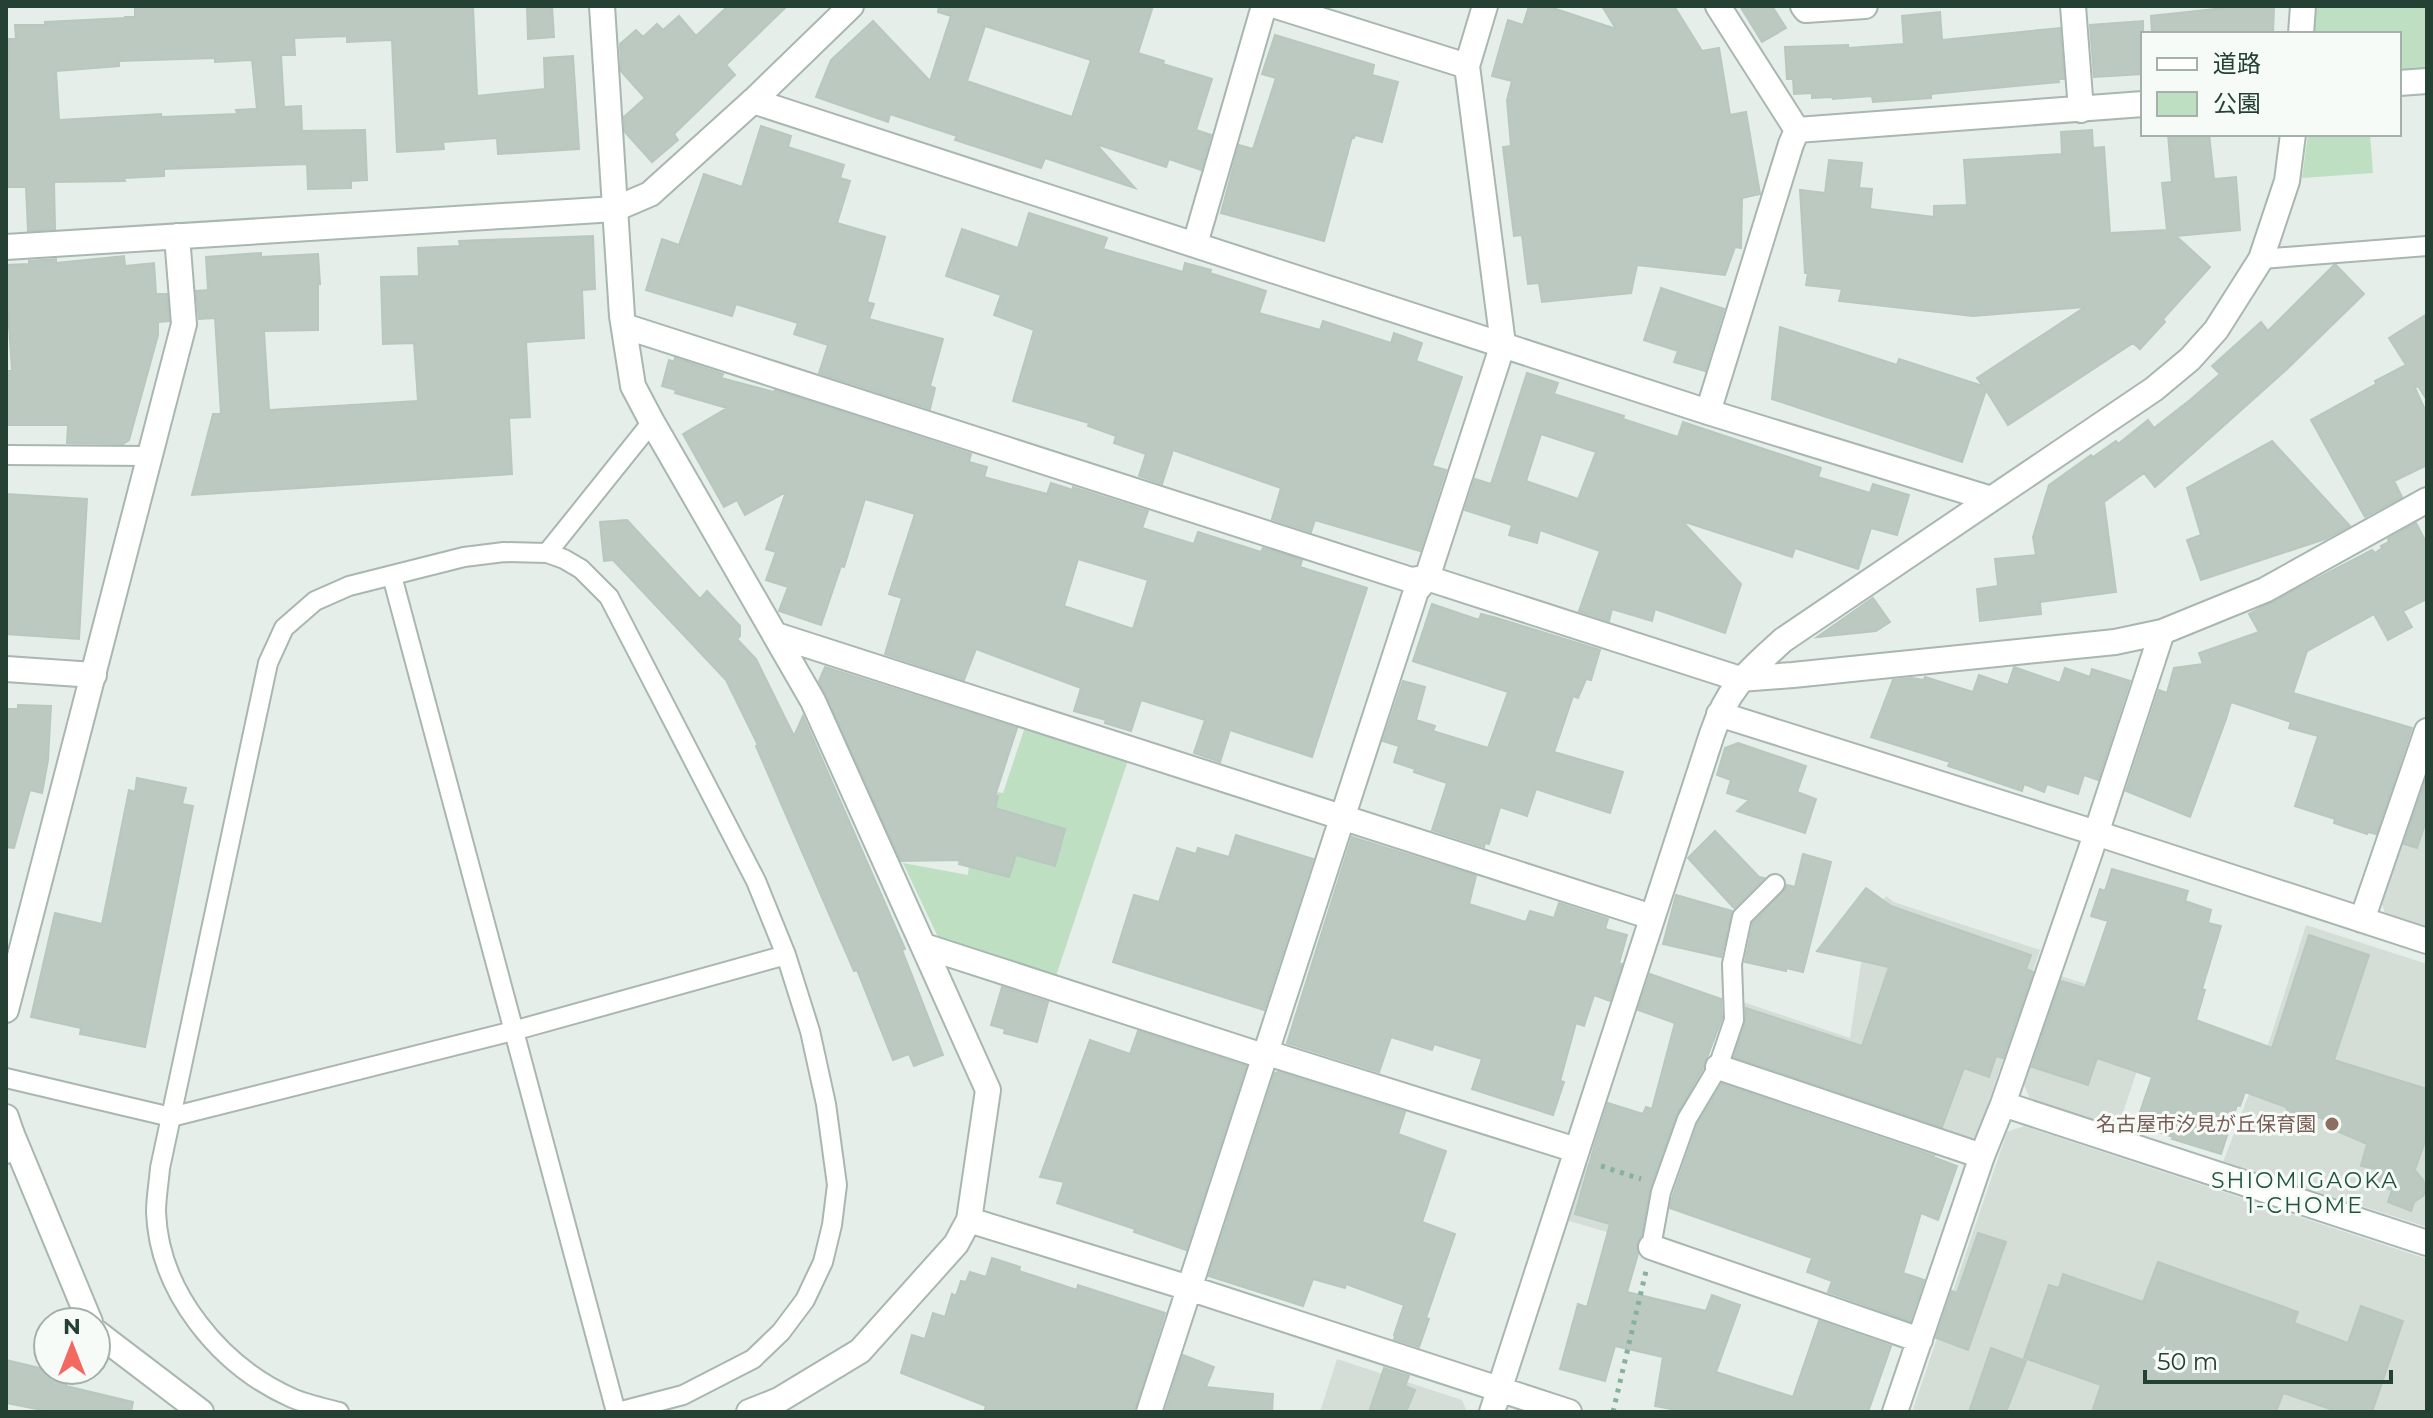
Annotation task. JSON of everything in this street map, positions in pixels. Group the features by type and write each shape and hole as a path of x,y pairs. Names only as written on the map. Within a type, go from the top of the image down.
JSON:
{"street":[{"path":"602,6 624,326 633,386 813,701 988,1090 969,1220 956,1244 860,1351 779,1400 749,1412"},
{"path":"6,247 615,209 650,194 753,101 851,6"},
{"path":"1195,244 1264,6"},
{"path":"1276,6 1467,66"},
{"path":"1149,1412 1416,591 1427,578 1503,344 1467,66 1485,6"},
{"path":"1718,6 1797,130"},
{"path":"1803,6 1806,10 1865,6"},
{"path":"2073,6 2081,110"},
{"path":"2301,32 2303,6"},
{"path":"2401,83 2427,81"},
{"path":"753,101 1708,412 1991,499"},
{"path":"1797,130 2141,104"},
{"path":"1708,412 1797,130"},
{"path":"1492,1412 1719,714 1740,679 1783,640 2154,389 2190,359 2216,330 2261,259 2287,181 2293,136"},
{"path":"6,1010 184,324 177,236"},
{"path":"624,326 1411,580 1427,578 1740,679 2115,642 2162,632 2265,590 2427,500"},
{"path":"1895,1412 2096,833 2162,632"},
{"path":"776,635 1652,917"},
{"path":"6,669 94,675"},
{"path":"1719,714 2427,941"},
{"path":"2362,920 2427,731"},
{"path":"924,946 1289,1060 1575,1154"},
{"path":"1718,1067 1982,1156"},
{"path":"2003,1104 2427,1243"},
{"path":"8,1133 83,1306"},
{"path":"969,1220 1569,1412"},
{"path":"1651,1247 1920,1340"},
{"path":"112,1344 201,1412"}],"lane":[{"path":"2261,259 2427,246"},
{"path":"547,553 652,422"},
{"path":"6,455 149,456"},
{"path":"339,1412 292,1398 258,1378 225,1353 196,1322 175,1287 162,1248 156,1211 160,1168 268,663 284,628 315,601 349,586 464,557 504,552 547,553 564,559 581,569 609,597 756,881 786,955 810,1031 826,1104 837,1185 823,1262 805,1300 781,1332 753,1359 683,1395 617,1412 392,576"},
{"path":"1651,1247 1664,1187 1687,1119 1718,1067 1734,1020 1732,964 1742,917 1775,884"},
{"path":"6,1078 171,1117 513,1031 786,955"}],"path":[{"path":"1575,1154 1664,1187"},
{"path":"1613,1412 1651,1247"}],"shaded area":[{"path":"2427,754 2427,927 2385,913 2379,896"},
{"path":"1886,896 1894,902 2040,950 1977,1136 1963,1142 1736,1064 1729,1050 1737,1000 1850,1038 1867,922"},
{"name":"名古屋市汐見が丘保育園","path":"2306,925 2427,964 2427,1227 2223,1162 2271,1036"},
{"path":"2061,976 2158,1007 2118,1128 2030,1099 2024,1085"},
{"path":"2024,1126 2427,1259 2427,1412 1912,1412 2007,1132"},
{"path":"1584,1163 1656,1186 1647,1244 1566,1220"},
{"path":"1337,1359 1462,1400 1467,1412 1320,1412"}],"green space":[{"path":"2316,6 2427,6 2427,69 2401,71 2401,32 2314,32"},
{"path":"2308,136 2370,136 2373,173 2302,178"},
{"path":"1025,727 1128,760 1056,976 938,937 903,863 968,875 976,789 1003,793"}],"building":[{"path":"473,6 477,96 545,89 544,58 573,56 579,149 498,154 497,138 443,142 444,149 397,152 392,40 347,42 347,36 294,38 295,55 281,55 284,107 301,106 302,131 365,130 367,180 351,181 351,188 308,189 307,164 164,169 164,176 124,178 125,181 54,182 55,229 28,231 26,187 6,187 6,71 9,71 9,39 16,39 15,25 135,17 135,7","holes":["215,58 215,62 252,60 257,109 236,110 237,114 161,117 161,114 59,120 56,71 119,66 119,61"]},
{"path":"527,6 552,6 554,37 528,39"},
{"path":"728,6 787,6 726,65 735,75 674,134 678,140 652,162 625,132 624,117 645,98 621,71 620,44 636,30 643,37 657,24 663,30 679,16 696,36"},
{"path":"939,6 1153,6 1138,53 1212,79 1196,130 1211,135 1201,170 1169,159 1166,167 1096,144 1135,188 1045,158 1041,168 955,140 957,136 890,114 888,122 816,97 831,60 873,21 930,81 951,16 938,12","holes":["985,26 1091,60 1072,117 967,81"]},
{"path":"1529,6 1547,6 1616,29 1602,6 1674,6 1702,51 1719,48 1730,115 1746,112 1760,194 1742,198 1741,248 1735,247 1725,275 1637,265 1631,293 1542,302 1539,283 1528,284 1522,235 1514,236 1503,147 1511,146 1507,100 1512,81 1492,76 1508,20 1523,25"},
{"path":"1740,6 1772,6 1786,28 1762,42"},
{"path":"2274,6 2273,32 2152,32 2151,16"},
{"path":"1940,12 1942,40 2060,28 2064,79 2058,79 2059,82 1931,94 1931,98 1873,102 1872,96 1833,99 1812,98 1812,93 1794,94 1793,79 1787,79 1785,47 1848,45 1848,48 1904,44 1902,16"},
{"path":"2143,21 2141,74 2094,77 2090,25"},
{"path":"1275,35 1374,65 1372,75 1398,82 1382,142 1355,135 1352,137 1324,241 1221,213 1239,145 1253,149 1276,78 1262,74"},
{"path":"761,126 791,136 788,147 844,165 840,178 850,181 837,223 885,237 867,302 874,304 869,319 943,339 930,386 935,388 930,409 819,373 828,345 794,334 798,323 736,304 732,316 646,290 662,239 679,245 704,174 742,187"},
{"path":"2092,130 2093,148 2104,147 2110,233 2167,230 2162,183 2172,182 2168,136 2209,136 2214,179 2236,177 2240,230 2176,236 2210,267 2140,349 2133,343 2008,425 1986,390 1962,462 1772,399 1780,327 1897,365 1899,359 1983,386 1977,378 2085,307 1973,316 1839,301 1842,289 1806,285 1808,273 1805,273 1800,190 1825,193 1829,160 1862,163 1859,188 1872,189 1870,209 1934,217 1934,206 1967,205 1964,160 2062,154 2061,132"},
{"path":"1029,213 1107,238 1103,249 1183,272 1185,263 1266,291 1259,313 1320,330 1323,321 1391,343 1394,333 1422,343 1416,361 1462,377 1432,466 1446,470 1420,551 1315,520 1311,532 1272,519 1281,488 1173,450 1162,484 1139,476 1146,454 1114,443 1116,436 1088,426 1089,423 1013,401 1034,330 994,315 1001,295 946,276 962,229 1018,248"},
{"path":"593,236 595,289 582,290 584,338 526,342 530,417 509,418 512,474 192,495 213,414 221,414 215,318 199,319 196,291 208,290 206,257 261,253 261,257 318,254 318,330 264,331 269,410 418,401 414,343 383,344 381,277 419,276 418,248 460,246 459,241"},
{"path":"124,256 125,266 154,263 156,294 167,294 169,321 158,322 158,335 129,440 123,444 67,443 68,425 6,425 6,371 12,371 6,311 6,265"},
{"path":"2334,265 2364,294 2286,370 2155,487 2144,473 2104,502 2116,592 2040,602 2041,614 1980,621 1977,589 1998,586 1995,559 2036,555 2033,537 2049,485 2091,455 2093,457 2116,441 2118,444 2148,420 2154,428 2220,374 2212,366 2261,322 2268,331"},
{"path":"1661,288 1724,309 1705,371 1674,362 1678,351 1644,340"},
{"path":"2427,314 2427,400 2418,386 2415,388 2427,414 2427,465 2394,481 2402,497 2365,517 2311,420 2406,365 2389,338"},
{"path":"675,358 723,374 721,378 775,390 971,454 969,462 987,467 984,477 1047,494 1051,483 1073,490 1073,487 1148,511 1142,528 1194,544 1198,532 1261,552 1263,548 1302,560 1300,567 1367,588 1312,757 1230,730 1220,762 1194,753 1205,720 1141,700 1131,731 1074,711 1081,688 976,649 964,680 885,654 902,598 889,594 915,514 865,499 844,567 841,566 821,625 779,611 788,587 766,580 776,552 766,549 786,492 745,515 737,500 724,507 683,434 727,408 675,393 676,390 662,386 669,360 674,362","holes":["1078,559 1148,580 1133,629 1064,606"]},
{"path":"1527,373 1558,383 1554,394 1678,437 1683,422 1821,468 1818,477 1870,493 1873,484 1909,495 1897,535 1871,528 1858,569 1795,548 1792,557 1682,521 1741,584 1725,633 1655,609 1652,621 1612,609 1609,621 1579,611 1600,551 1540,530 1537,543 1509,535 1512,525 1465,510 1475,479 1491,484","holes":["1541,434 1596,452 1578,499 1526,481"]},
{"path":"2272,441 2350,526 2325,539 2201,580 2187,540 2201,535 2187,488"},
{"path":"6,494 87,499 79,639 6,634"},
{"path":"627,520 700,599 707,591 740,626 737,639 756,659 794,736 803,716 905,949 902,950 943,1055 914,1066 909,1054 893,1060 857,970 854,971 758,745 726,680 613,560 604,561 600,522"},
{"path":"2416,523 2427,544 2427,599 2403,611 2412,627 2388,640 2374,614 2307,651 2293,693 2412,728 2376,834 2334,823 2335,819 2295,806 2318,736 2289,728 2291,722 2231,702 2190,817 2126,791 2159,690 2167,693 2174,668 2203,664 2199,653 2259,632 2249,614 2372,550 2375,553 2389,542 2388,539"},
{"path":"1873,598 1890,622 1876,631 1817,637"},
{"path":"1432,604 1479,620 1481,614 1497,618 1600,650 1591,680 1586,679 1578,698 1573,696 1554,752 1623,772 1610,813 1536,789 1527,816 1500,807 1489,844 1485,843 1484,847 1432,830 1447,783 1394,762 1399,746 1383,741 1403,681 1425,687 1416,720 1435,726 1433,731 1488,748 1508,692 1413,661"},
{"path":"825,667 1017,728 995,796 998,796 995,808 1065,829 1055,866 1016,855 1009,877 959,864 960,860 901,861 819,681"},
{"path":"2014,667 2060,683 2065,668 2090,677 2092,669 2130,681 2098,780 2084,775 2078,794 2047,784 2044,792 2024,784 2022,791 1948,766 1950,762 1871,737 1893,680 1924,680 1925,677 1973,692 1979,675 2008,685"},
{"path":"18,705 51,706 48,760 42,793 30,790 14,848 6,847 6,709 18,709"},
{"path":"1738,743 1806,766 1797,792 1816,799 1805,833 1737,811 1749,800 1727,793 1731,780 1717,775 1725,748"},
{"path":"2427,777 2427,818 2417,848 2404,844"},
{"path":"137,778 186,788 182,804 193,806 145,1047 80,1034 81,1028 31,1017 55,913 102,924 129,790 135,792"},
{"path":"1715,831 1759,877 1764,878 1734,908 1688,858"},
{"path":"1236,835 1313,859 1264,1010 1113,962 1134,895 1159,902 1177,848 1196,854 1198,848 1229,857"},
{"path":"1352,837 1476,876 1469,904 1526,922 1530,911 1554,918 1559,903 1608,919 1605,929 1627,935 1610,1001 1594,995 1584,1026 1576,1023 1560,1081 1564,1082 1553,1115 1472,1089 1482,1059 1434,1044 1432,1050 1391,1037 1379,1072 1287,1043"},
{"path":"1803,854 1831,862 1803,972 1745,962 1753,923 1787,885 1795,887"},
{"path":"2112,869 2188,891 2185,901 2211,910 2208,923 2221,926 2196,1020 2272,1048 2309,935 2369,955 2334,1060 2427,1089 2427,1135 2415,1170 2426,1189 2423,1196 2414,1202 2411,1211 2388,1202 2392,1190 2370,1183 2376,1169 2361,1166 2367,1144 2339,1132 2332,1122 2312,1115 2291,1117 2286,1107 2245,1092 2240,1106 2237,1105 2221,1154 2136,1124 2152,1077 2097,1058 2088,1085 2032,1067 2061,981 2085,988 2108,921 2091,916 2100,889 2105,891"},
{"path":"1866,888 1891,906 2031,955 2026,969 2033,972 2003,1058 1996,1056 1989,1077 1964,1068 1942,1127 1734,1057 1745,1024 1746,1008 1862,1046 1889,967 1817,951"},
{"path":"1676,895 1732,911 1721,957 1663,944"},
{"path":"1650,974 1721,999 1722,1018 1703,1068 1676,1115 1650,1188 1637,1243 1638,1254 1627,1292 1706,1311 1712,1295 1740,1305 1716,1372 1793,1397 1819,1321 1891,1346 1868,1412 1687,1412 1655,1406 1663,1357 1615,1346 1605,1381 1560,1369 1578,1304 1587,1307 1610,1224 1575,1214 1608,1103 1643,1114 1646,1107 1652,1109 1675,1023 1638,1010"},
{"path":"1002,987 1048,1002 1037,1042 1004,1033 1005,1029 991,1025"},
{"path":"1138,1031 1246,1066 1186,1250 1057,1203 1064,1182 1040,1177 1090,1040 1130,1054"},
{"path":"1275,1073 1405,1112 1398,1134 1446,1151 1422,1222 1455,1234 1419,1347 1394,1339 1404,1305 1346,1284 1345,1288 1313,1279 1303,1306 1209,1276"},
{"path":"1722,1084 1957,1166 1938,1220 1921,1213 1903,1273 1924,1280 1910,1321 1828,1292 1832,1281 1807,1272 1812,1258 1670,1208 1698,1124"},
{"path":"1978,1233 2006,1242 1968,1350 1936,1338 1952,1291 1957,1293"},
{"path":"992,1258 1020,1267 1019,1271 1077,1290 1078,1285 1165,1313 1134,1412 984,1412 986,1406 901,1373 912,1335 925,1339 933,1313 945,1317 952,1294 956,1296 961,1281 966,1282 970,1272 986,1277"},
{"path":"2158,1262 2298,1312 2294,1323 2348,1343 2361,1306 2403,1321 2372,1412 2339,1412 2283,1393 2276,1412 2092,1412 2101,1385 2024,1358 2049,1285 2059,1288 2063,1274 2143,1302"},
{"path":"1991,1348 2026,1361 2006,1412 1969,1412"},
{"path":"1183,1355 1214,1367 1206,1387 1273,1394 1272,1412 1165,1412"},
{"path":"6,1360 32,1366 32,1386 66,1386 133,1402 131,1412 52,1412 6,1403"},
{"path":"1384,1368 1409,1376 1405,1386 1415,1390 1406,1412 1369,1412"}],"place":[{"name":"名古屋市汐見が丘保育園","path":"2332,1124"}],"district":[{"name":"SHIOMIGAOKA 1-CHOME","path":"2305,1192"}]}
